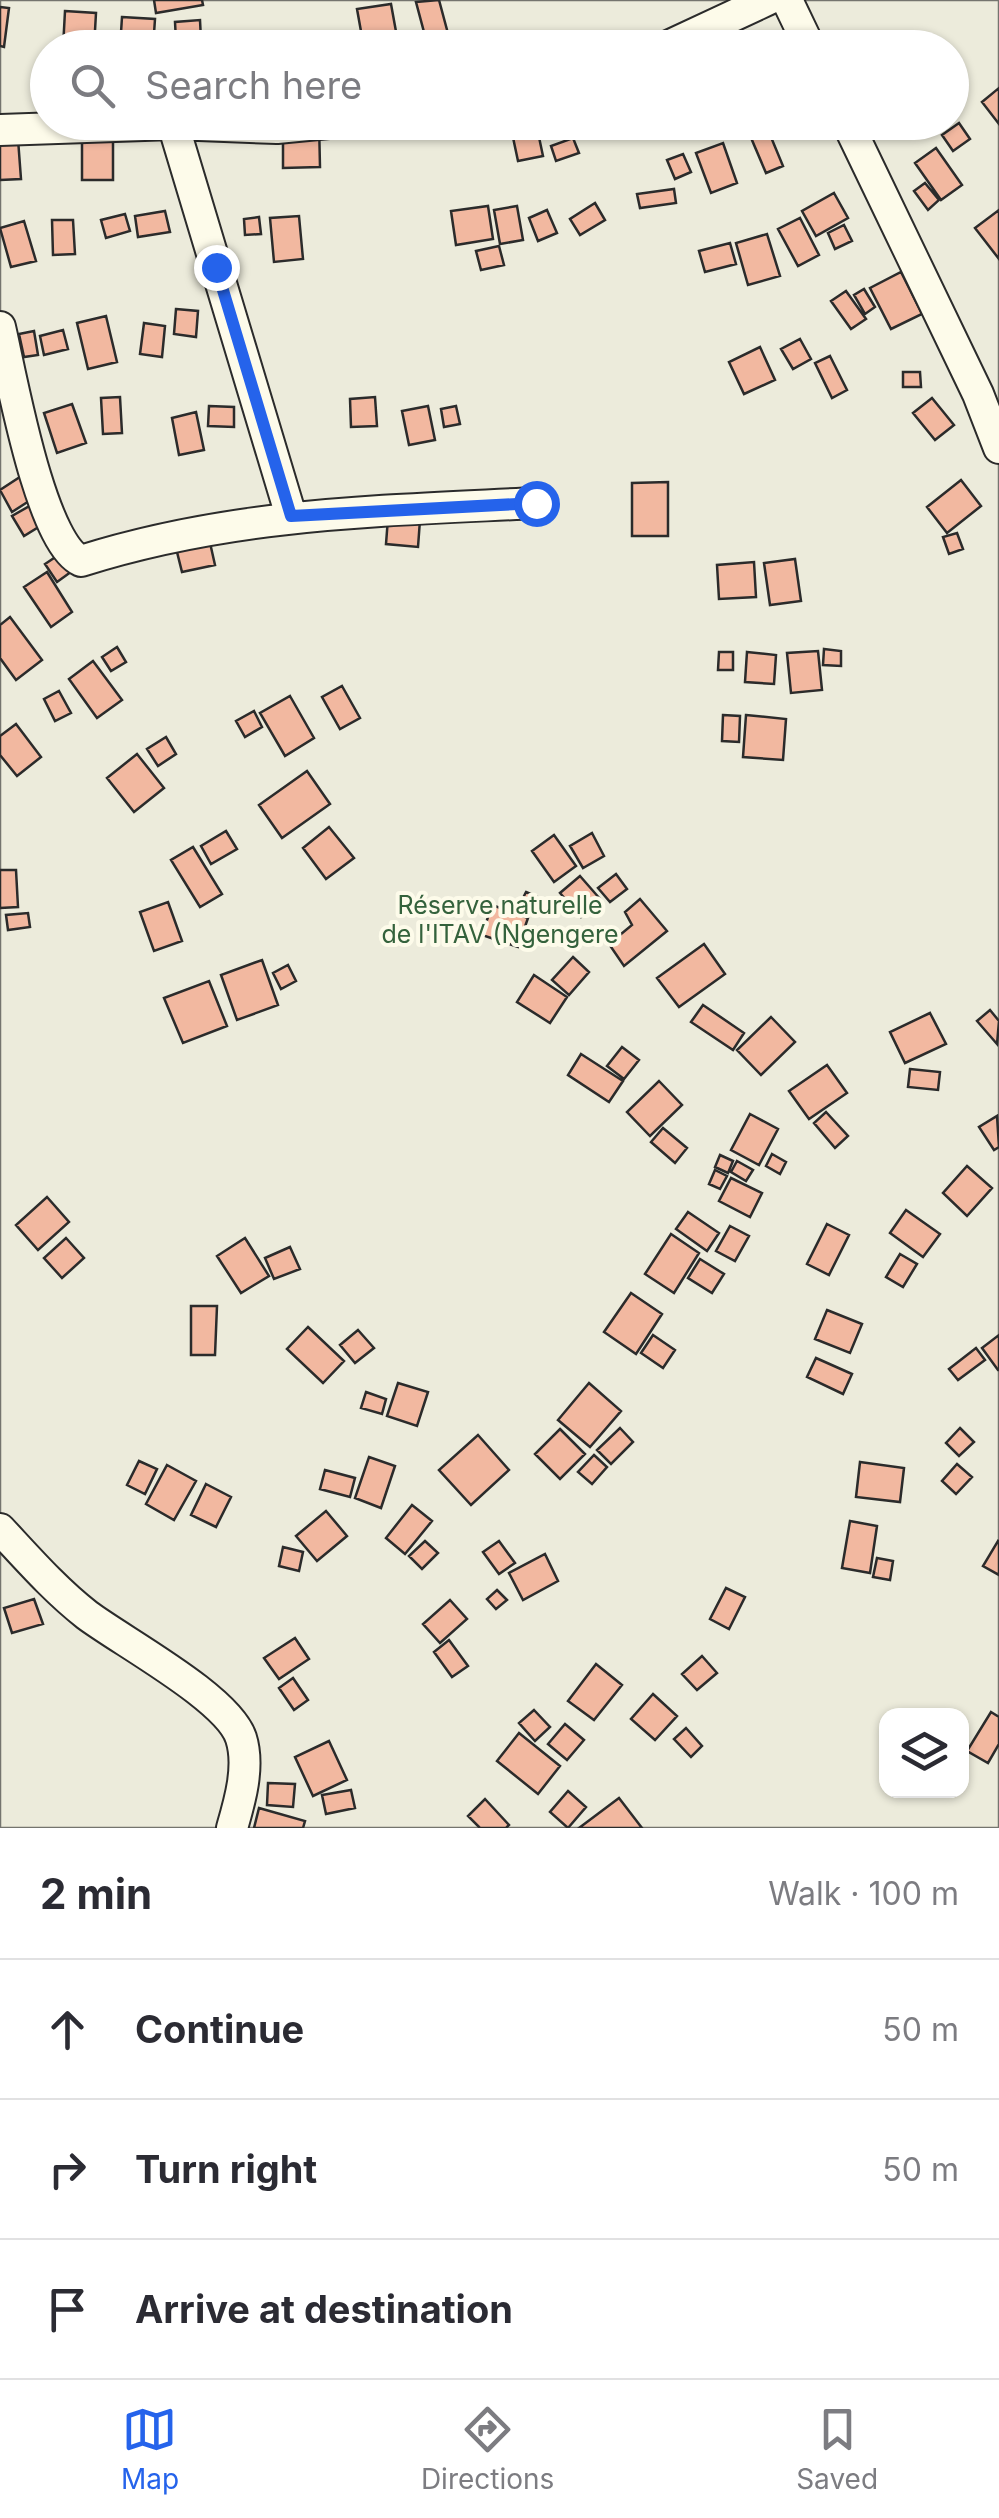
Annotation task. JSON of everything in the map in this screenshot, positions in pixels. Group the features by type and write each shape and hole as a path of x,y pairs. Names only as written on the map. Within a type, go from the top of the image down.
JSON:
{"street":[{"path":"703,30 767,0"},
{"path":"787,0 801,30"},
{"path":"0,130 30,129"},
{"path":"178,140 291,516"},
{"path":"855,140 978,394 999,448"},
{"path":"0,327 37,484 61,541 81,561 182,532 291,516 536,503"},
{"path":"0,1529 45,1578 86,1614 216,1704 241,1736 242,1790 232,1828"}],"green space":[{"name":"Réserve naturelle de l'ITAV (Ngengere","path":"0,0 999,0 999,1828 0,1828"}],"building":[{"path":"154,0 202,0 203,5 156,13"},
{"path":"439,0 447,30 423,30 416,2"},
{"path":"391,4 396,30 361,30 357,9"},
{"path":"0,7 9,8 4,47 0,46"},
{"path":"65,11 96,13 95,30 64,30"},
{"path":"122,17 155,19 154,30 121,30"},
{"path":"200,20 200,30 175,30 175,22"},
{"path":"999,88 999,124 982,102"},
{"path":"18,139 21,179 0,180 0,140"},
{"path":"82,140 113,140 113,180 82,180"},
{"path":"283,140 319,140 320,167 283,168"},
{"path":"514,140 540,140 543,156 518,161"},
{"path":"574,140 579,153 556,161 551,146"},
{"path":"752,140 772,140 783,166 766,173"},
{"path":"945,140 969,140 953,151"},
{"path":"723,143 737,183 711,193 696,153"},
{"path":"936,148 962,185 941,200 915,163"},
{"path":"683,154 691,172 675,179 667,160"},
{"path":"925,183 939,200 928,210 914,191"},
{"path":"674,189 676,203 640,208 637,194"},
{"path":"834,193 848,218 816,236 802,211"},
{"path":"595,203 605,220 580,235 570,219"},
{"path":"488,206 493,239 456,245 451,211"},
{"path":"517,206 523,240 500,244 494,210"},
{"path":"547,210 557,233 538,241 529,218"},
{"path":"999,210 999,259 975,228"},
{"path":"165,211 170,232 138,237 135,216"},
{"path":"125,214 130,231 106,238 101,220"},
{"path":"299,216 303,259 274,262 270,218"},
{"path":"259,217 261,234 245,235 244,219"},
{"path":"800,218 819,255 798,266 778,229"},
{"path":"52,220 73,220 75,254 53,255"},
{"path":"24,221 36,261 11,267 0,228"},
{"path":"844,225 852,241 835,249 828,233"},
{"path":"767,234 780,276 748,285 736,243"},
{"path":"730,243 736,264 705,272 699,251"},
{"path":"499,246 504,265 481,270 476,251"},
{"path":"901,272 922,314 891,329 870,288"},
{"path":"864,289 875,307 865,314 854,295"},
{"path":"846,291 866,319 851,329 831,301"},
{"path":"176,309 198,311 196,337 174,334"},
{"path":"106,316 117,362 88,369 77,323"},
{"path":"144,323 165,326 162,357 140,354"},
{"path":"63,330 68,349 44,355 40,336"},
{"path":"34,331 38,355 24,357 19,334"},
{"path":"800,339 811,359 793,369 781,349"},
{"path":"760,347 775,380 744,394 729,362"},
{"path":"830,356 847,390 832,398 815,363"},
{"path":"903,372 920,372 921,387 903,387"},
{"path":"120,397 122,433 103,434 101,398"},
{"path":"375,397 377,426 351,427 350,399"},
{"path":"932,398 954,425 935,440 913,413"},
{"path":"72,404 86,443 57,453 44,413"},
{"path":"209,406 234,407 234,427 208,426"},
{"path":"428,406 435,440 409,445 402,411"},
{"path":"456,406 460,424 444,427 441,409"},
{"path":"196,412 204,450 179,455 172,418"},
{"path":"26,473 40,494 12,512 0,490"},
{"path":"961,480 981,506 947,533 927,507"},
{"path":"668,482 668,536 632,536 632,483"},
{"path":"33,504 45,523 24,536 12,516"},
{"path":"204,516 215,565 182,572 170,524"},
{"path":"388,518 420,520 418,547 386,544"},
{"path":"957,533 963,549 949,554 943,537"},
{"path":"63,552 75,569 57,582 45,564"},
{"path":"795,559 801,601 770,605 764,563"},
{"path":"754,562 756,597 719,599 717,565"},
{"path":"47,572 72,612 51,627 24,587"},
{"path":"10,617 42,660 16,680 0,658 0,625"},
{"path":"117,647 126,662 111,671 102,657"},
{"path":"824,649 841,651 841,666 823,665"},
{"path":"818,651 822,690 791,693 787,653"},
{"path":"719,652 733,652 733,670 718,670"},
{"path":"747,652 776,655 774,684 745,682"},
{"path":"93,661 122,700 97,718 69,679"},
{"path":"342,686 360,718 340,729 322,697"},
{"path":"59,691 71,713 55,721 44,699"},
{"path":"290,696 314,738 285,756 260,713"},
{"path":"254,711 262,727 245,737 236,721"},
{"path":"723,715 740,716 739,742 722,741"},
{"path":"746,715 786,719 783,760 743,757"},
{"path":"16,724 41,757 17,776 0,755 0,736"},
{"path":"166,737 176,754 158,766 147,749"},
{"path":"137,754 164,788 134,812 107,778"},
{"path":"307,771 330,804 282,838 259,805"},
{"path":"329,827 354,858 326,879 303,848"},
{"path":"226,831 237,849 211,864 201,846"},
{"path":"592,833 604,856 583,868 570,846"},
{"path":"554,835 576,866 554,882 532,851"},
{"path":"193,847 222,894 200,907 171,860"},
{"path":"0,870 16,870 18,907 0,908"},
{"path":"616,874 627,889 610,902 598,888"},
{"path":"580,876 601,900 581,917 560,893"},
{"path":"526,892 540,898 531,915 518,908"},
{"path":"640,899 667,931 624,966 609,944 632,925 625,912"},
{"path":"168,902 182,941 154,951 140,912"},
{"path":"492,905 528,918 518,947 482,935"},
{"path":"28,913 30,927 8,930 6,915"},
{"path":"704,944 725,974 679,1007 657,978"},
{"path":"573,957 589,972 569,995 552,980"},
{"path":"262,960 278,1005 237,1020 221,975"},
{"path":"288,965 296,981 281,989 273,973"},
{"path":"534,975 567,997 550,1023 517,1002"},
{"path":"209,981 227,1026 183,1043 164,998"},
{"path":"703,1005 744,1033 733,1050 691,1022"},
{"path":"990,1010 999,1021 997,1044 977,1021"},
{"path":"930,1013 946,1044 905,1063 890,1032"},
{"path":"771,1017 795,1042 761,1075 737,1050"},
{"path":"622,1047 639,1060 624,1079 607,1066"},
{"path":"581,1054 623,1081 609,1102 568,1075"},
{"path":"827,1065 847,1093 809,1119 789,1091"},
{"path":"910,1069 940,1072 938,1090 908,1087"},
{"path":"659,1081 682,1105 650,1136 627,1112"},
{"path":"826,1112 848,1136 835,1148 814,1123"},
{"path":"750,1114 778,1129 759,1165 731,1150"},
{"path":"997,1116 999,1147 994,1150 979,1127"},
{"path":"663,1128 687,1148 675,1163 651,1142"},
{"path":"772,1154 786,1162 780,1174 766,1166"},
{"path":"720,1155 733,1161 728,1173 715,1167"},
{"path":"737,1161 753,1170 746,1181 731,1172"},
{"path":"967,1166 992,1188 967,1216 943,1193"},
{"path":"715,1170 727,1176 720,1189 709,1184"},
{"path":"731,1178 762,1193 750,1217 719,1201"},
{"path":"47,1197 69,1222 38,1250 16,1225"},
{"path":"906,1210 940,1234 923,1257 890,1233"},
{"path":"688,1212 719,1233 707,1251 676,1229"},
{"path":"827,1224 849,1235 829,1275 807,1264"},
{"path":"730,1226 749,1236 735,1261 716,1251"},
{"path":"671,1234 699,1253 674,1293 645,1274"},
{"path":"66,1238 84,1258 62,1278 44,1258"},
{"path":"245,1238 269,1276 241,1293 217,1256"},
{"path":"290,1247 300,1269 274,1279 265,1258"},
{"path":"900,1254 917,1264 903,1287 886,1277"},
{"path":"700,1259 724,1274 712,1293 688,1278"},
{"path":"631,1293 662,1314 636,1354 604,1332"},
{"path":"191,1306 217,1306 215,1355 191,1355"},
{"path":"827,1310 862,1324 850,1353 815,1339"},
{"path":"308,1327 344,1361 323,1383 287,1349"},
{"path":"358,1330 374,1348 355,1363 340,1345"},
{"path":"653,1335 675,1350 663,1368 641,1353"},
{"path":"999,1335 999,1370 998,1370 982,1348"},
{"path":"976,1348 985,1360 958,1380 949,1369"},
{"path":"816,1358 852,1374 843,1394 807,1377"},
{"path":"398,1383 428,1392 417,1426 387,1416"},
{"path":"589,1383 621,1411 590,1447 558,1420"},
{"path":"366,1392 386,1399 382,1414 361,1408"},
{"path":"620,1428 633,1442 611,1464 597,1450"},
{"path":"960,1428 974,1442 959,1456 946,1443"},
{"path":"560,1429 585,1454 560,1479 535,1454"},
{"path":"478,1435 509,1470 471,1505 439,1470"},
{"path":"594,1455 607,1467 592,1484 578,1472"},
{"path":"369,1457 395,1466 381,1508 355,1498"},
{"path":"139,1461 157,1469 145,1494 127,1485"},
{"path":"860,1462 904,1468 900,1502 856,1497"},
{"path":"957,1464 972,1477 956,1494 942,1481"},
{"path":"167,1465 196,1481 174,1520 146,1504"},
{"path":"325,1470 355,1478 350,1497 320,1489"},
{"path":"206,1484 231,1497 216,1527 191,1515"},
{"path":"412,1505 432,1521 405,1554 386,1538"},
{"path":"326,1511 347,1536 317,1561 296,1536"},
{"path":"850,1521 877,1526 870,1573 842,1568"},
{"path":"425,1541 438,1553 422,1569 409,1556"},
{"path":"499,1541 515,1563 499,1574 483,1552"},
{"path":"999,1542 999,1575 983,1566"},
{"path":"283,1547 303,1552 299,1571 279,1566"},
{"path":"545,1554 558,1581 523,1600 509,1573"},
{"path":"877,1558 893,1561 890,1580 873,1577"},
{"path":"726,1588 745,1597 729,1629 710,1619"},
{"path":"497,1590 507,1600 496,1609 487,1599"},
{"path":"34,1599 43,1624 12,1633 4,1608"},
{"path":"450,1600 467,1619 440,1643 423,1624"},
{"path":"295,1638 309,1659 279,1679 264,1658"},
{"path":"449,1640 468,1666 452,1677 434,1652"},
{"path":"702,1656 717,1673 697,1690 682,1674"},
{"path":"596,1664 622,1685 594,1720 568,1701"},
{"path":"293,1678 308,1700 294,1710 279,1688"},
{"path":"653,1694 677,1716 655,1740 631,1719"},
{"path":"534,1710 550,1727 535,1741 519,1723"},
{"path":"991,1712 999,1717 999,1744 988,1763 969,1752"},
{"path":"565,1724 584,1740 567,1760 548,1744"},
{"path":"686,1728 702,1746 691,1757 674,1739"},
{"path":"519,1733 560,1766 538,1794 497,1761"},
{"path":"329,1741 347,1780 313,1796 295,1757"},
{"path":"268,1783 295,1784 293,1807 267,1805"},
{"path":"351,1790 355,1808 326,1814 322,1795"},
{"path":"568,1791 586,1807 568,1828 550,1812"},
{"path":"619,1798 642,1828 579,1828"},
{"path":"485,1799 509,1825 506,1828 480,1828 468,1816"},
{"path":"259,1808 305,1821 303,1828 254,1828"}],"route":[{"path":"216,267 291,516 536,503"}]}
